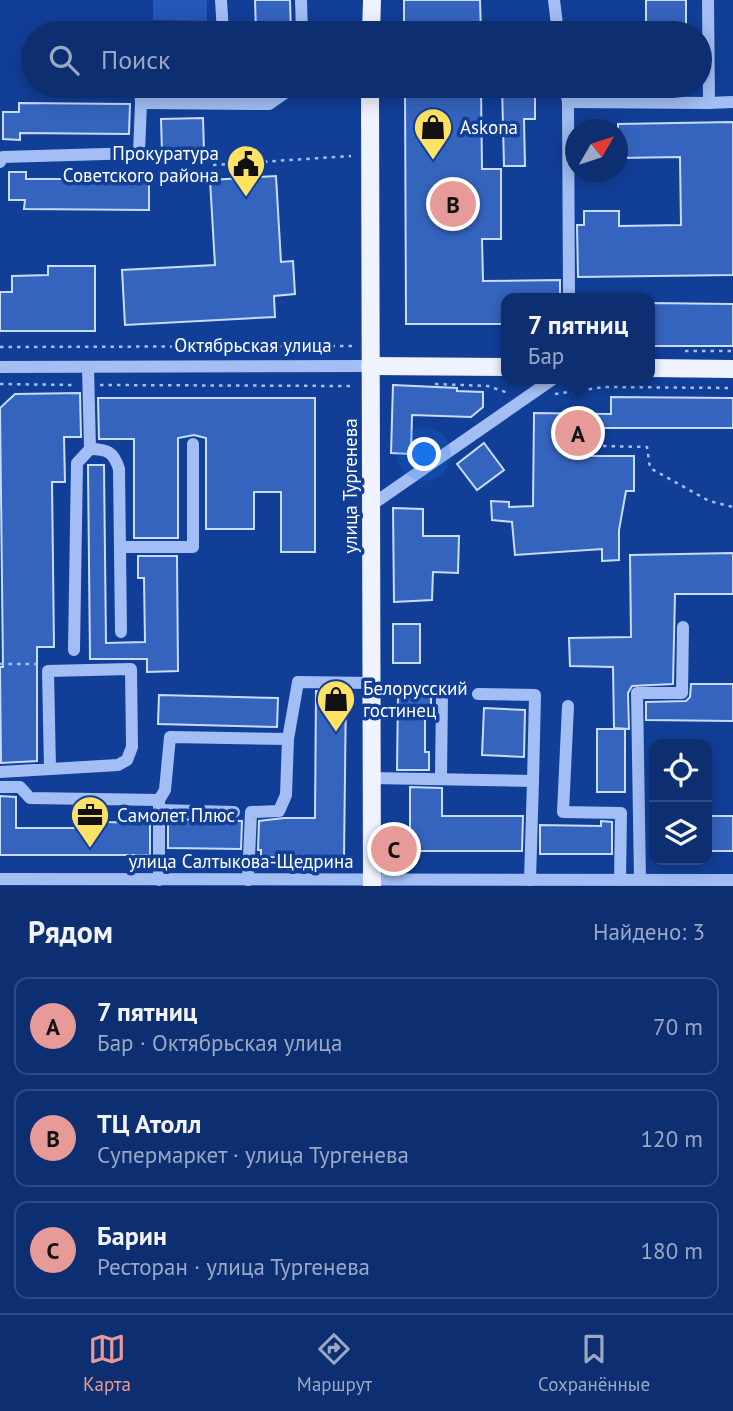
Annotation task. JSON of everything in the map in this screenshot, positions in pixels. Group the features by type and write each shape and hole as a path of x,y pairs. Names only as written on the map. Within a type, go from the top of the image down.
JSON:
{"main road":[{"path":"371,21 372,0"},
{"name":"улица Тургенева","path":"370,98 372,883"},
{"name":"Октябрьская улица","path":"370,366 501,367"},
{"path":"655,368 733,369"}],"street":[{"path":"221,0 222,21"},
{"path":"301,0 302,21"},
{"path":"554,0 557,21"},
{"path":"708,0 708,21"},
{"path":"0,162 3,157 139,153 141,98"},
{"path":"141,103 269,104 278,98"},
{"path":"567,98 569,293"},
{"path":"709,98 709,103"},
{"path":"568,102 733,102"},
{"name":"Октябрьская улица","path":"0,368 370,366"},
{"path":"74,650 77,463 90,449 88,367"},
{"path":"370,506 546,384"},
{"path":"120,547 193,547 193,444"},
{"path":"90,449 105,449 115,457 119,469 121,632"},
{"path":"640,880 637,694 682,693 683,627"},
{"path":"0,772 118,765 127,760 132,747 131,669 48,671 50,769"},
{"path":"248,880 251,812 279,811 286,794 288,739 298,682 371,683"},
{"path":"440,778 443,694"},
{"path":"478,694 535,695 533,781 523,882"},
{"path":"568,706 563,812 621,813 620,880"},
{"path":"159,880 159,805 166,790 170,737 288,739"},
{"path":"371,778 533,781"},
{"path":"0,787 20,787 30,798 234,812"},
{"name":"улица Салтыкова-Щедрина","path":"0,879 231,883 248,880 372,883 733,880"}],"path":[{"path":"213,166 351,156"},
{"path":"0,347 354,346"},
{"path":"677,351 733,351"},
{"path":"0,384 352,386"},
{"path":"603,446 647,447 650,468 709,502 733,507"},
{"path":"0,664 39,664 48,671"}],"shaded area":[{"path":"153,0 207,0 207,21 153,20"}],"building":[{"path":"255,0 290,0 291,21 256,21"},
{"path":"404,0 480,0 481,21 404,21"},
{"path":"646,0 686,0 686,21 646,21"},
{"path":"405,98 481,98 482,169 501,169 501,239 482,239 483,281 560,280 560,293 501,293 501,324 406,324"},
{"path":"502,98 535,98 535,119 524,119 525,166 504,166"},
{"path":"19,103 130,104 129,134 20,133 20,140 3,139 3,112 19,112"},
{"path":"203,118 204,151 162,152 161,119"},
{"path":"733,122 733,275 578,277 577,225 584,225 584,211 619,211 619,226 681,225 680,157 628,158 628,124"},
{"path":"9,172 26,172 26,179 149,179 149,210 24,209 25,200 9,200"},
{"path":"276,176 281,262 293,261 295,294 274,296 275,317 125,325 122,270 215,265 210,180"},
{"path":"48,266 95,266 95,331 0,331 0,292 12,292 12,276 48,275"},
{"path":"655,303 733,304 733,346 655,346"},
{"path":"393,385 483,392 483,407 471,417 412,415 411,454 391,453"},
{"path":"80,393 81,437 64,437 65,482 52,482 54,647 37,647 37,761 1,763 0,667 3,667 0,408 15,394"},
{"path":"611,397 733,398 733,428 592,428 592,456 634,456 634,491 626,491 619,530 619,560 602,561 602,549 515,555 512,522 492,520 491,501 509,502 509,507 533,506 534,413 611,414"},
{"path":"98,398 315,398 315,552 281,552 281,492 254,492 254,529 206,529 206,438 194,435 178,438 178,538 134,538 134,439 99,439"},
{"path":"484,443 504,470 477,490 457,464"},
{"path":"88,465 104,465 106,643 145,642 144,578 138,578 138,556 177,556 178,671 147,672 147,659 90,659"},
{"path":"393,508 423,509 423,536 459,536 458,573 433,572 432,600 394,602"},
{"path":"733,553 733,594 675,594 673,684 632,686 628,693 629,729 614,728 613,667 570,666 569,638 631,637 630,555"},
{"path":"393,624 420,624 420,663 393,663"},
{"path":"691,684 733,684 733,721 646,720 646,702 686,701 690,697"},
{"path":"316,691 346,692 344,858 261,857 261,850 258,850 259,821 315,818"},
{"path":"398,693 431,694 431,715 425,714 425,752 429,752 429,770 397,770"},
{"path":"159,695 278,698 277,727 158,724"},
{"path":"484,708 525,710 524,757 482,755"},
{"path":"597,729 625,729 625,792 597,792"},
{"path":"410,787 442,788 442,816 523,816 522,851 410,851"},
{"path":"0,796 16,797 16,828 76,828 76,810 105,810 105,822 150,823 150,855 0,855"},
{"path":"712,816 733,816 733,851 712,851"},
{"path":"168,819 242,821 241,849 168,848"},
{"path":"601,821 612,822 612,854 540,854 540,825 601,826"}],"place":[{"name":"Askona","path":"433,161"},
{"name":"Прокуратура Советского района","path":"246,198"},
{"name":"ТЦ Атолл","path":"453,204"},
{"name":"7 пятниц","path":"578,433"},
{"name":"Белорусский гостинец","path":"336,733"},
{"name":"Самолет Плюс","path":"90,849"},
{"name":"Барин","path":"394,849"}]}
